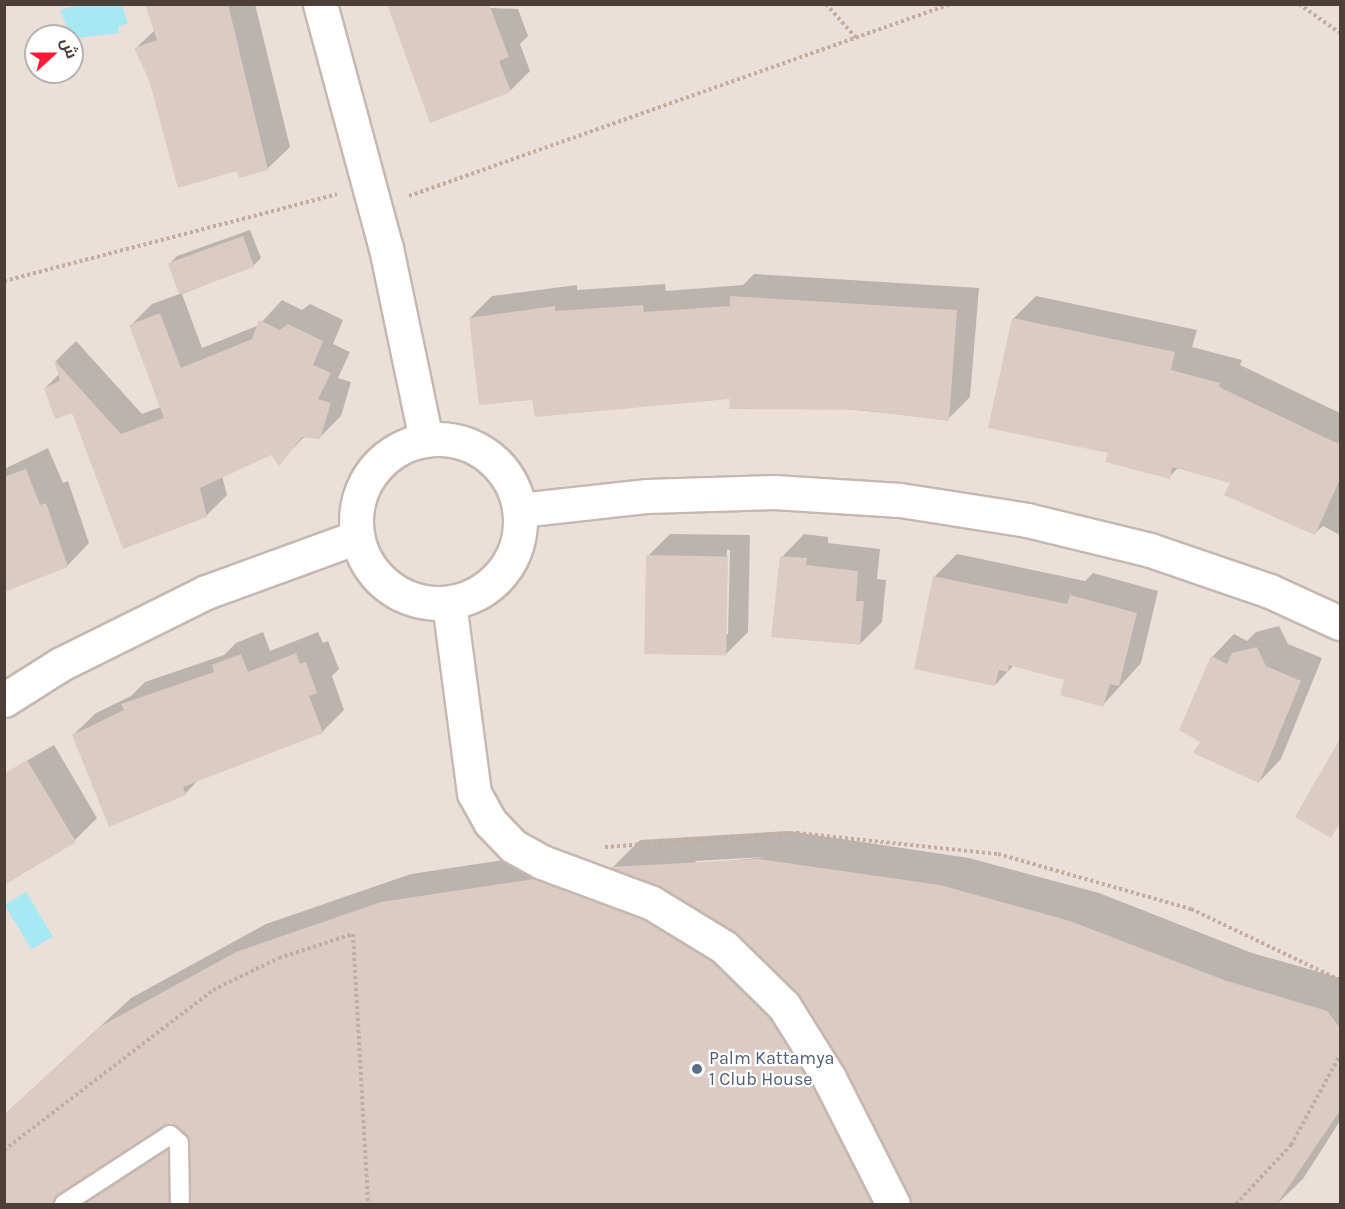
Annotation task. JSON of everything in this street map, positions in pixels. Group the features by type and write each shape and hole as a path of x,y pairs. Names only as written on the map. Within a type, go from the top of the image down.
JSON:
{"street":[{"path":"320,4 373,197 426,440"},
{"path":"426,440 477,448 498,464 520,510 519,538 509,565 490,586 449,603 410,599 385,585 367,563 357,537 356,510 369,477 401,447 426,440"},
{"path":"520,510 647,496 774,492 900,500 1027,520 1150,550 1270,591 1341,623"},
{"path":"4,700 61,664 206,592 357,537"},
{"path":"449,603 474,792 490,822 513,846 542,862 652,903 724,947 784,1006 830,1078 893,1204"}],"lane":[{"path":"63,1204 170,1135 179,1143 180,1204"}],"path":[{"path":"826,4 858,39"},
{"path":"4,282 373,197 858,39 951,4"},
{"path":"1299,4 1341,33"},
{"path":"597,847 797,833 998,854 1191,909 1341,980"},
{"path":"4,1150 213,990 279,958 353,934 368,1204"},
{"path":"1236,1204 1291,1145 1341,1055"}],"shaded area":[{"path":"5,5 1340,5 1340,1204 5,1204"}],"water":[{"path":"79,5 122,5 128,23 118,27 119,33 84,37 84,24 66,24 60,10"},
{"path":"26,892 53,937 31,949 5,905"}],"building":[{"path":"145,4 228,4 268,170 239,178 237,171 178,188 149,80 134,48 157,40"},
{"path":"387,4 489,4 509,57 499,61 511,92 430,123"},
{"path":"243,236 254,267 179,294 168,263"},
{"path":"730,296 957,310 949,421 859,410 729,409 730,399 535,417 532,400 479,405 469,318 555,306 555,311 643,305 644,312 730,306"},
{"path":"160,313 181,368 252,339 259,320 280,330 288,324 323,341 313,365 331,373 318,399 331,403 320,439 302,437 279,466 271,455 200,488 207,517 123,549 72,413 55,419 44,388 60,381 54,360 121,434 164,418 129,325"},
{"path":"1012,318 1175,352 1171,370 1220,383 1219,387 1341,445 1341,477 1315,535 1224,495 1230,483 1172,467 1170,479 1105,462 1108,453 988,428"},
{"path":"26,469 40,505 46,503 68,567 4,592 4,477"},
{"path":"646,555 728,556 726,655 644,654"},
{"path":"780,556 807,558 806,565 858,571 856,601 864,601 860,645 771,637"},
{"path":"933,576 1067,604 1070,595 1137,613 1119,686 1110,684 1103,707 1060,695 1064,680 1009,665 1008,672 999,670 995,686 914,669"},
{"path":"1257,647 1266,666 1301,681 1259,783 1193,753 1200,742 1179,730 1211,656 1227,664 1232,653"},
{"path":"296,653 300,664 306,662 317,693 309,696 323,733 183,787 186,795 109,827 72,735 124,710 121,704 214,672 212,665 241,654 248,672"},
{"path":"1341,737 1341,821 1331,838 1295,817"},
{"path":"27,760 76,842 4,885 4,774"},
{"path":"759,859 940,885 1070,921 1224,980 1327,1011 1341,1029 1341,1109 1277,1204 912,1204 846,1069 797,993 734,931 662,887 610,867"},
{"path":"534,879 644,920 712,962 769,1018 813,1087 872,1204 191,1204 189,1139 170,1124 58,1195 53,1204 4,1204 4,1115 101,1026 236,952 381,902"},
{"path":"168,1150 169,1204 84,1204"}],"place":[{"name":"Palm Kattamya 1 Club House","path":"697,1069"}]}
